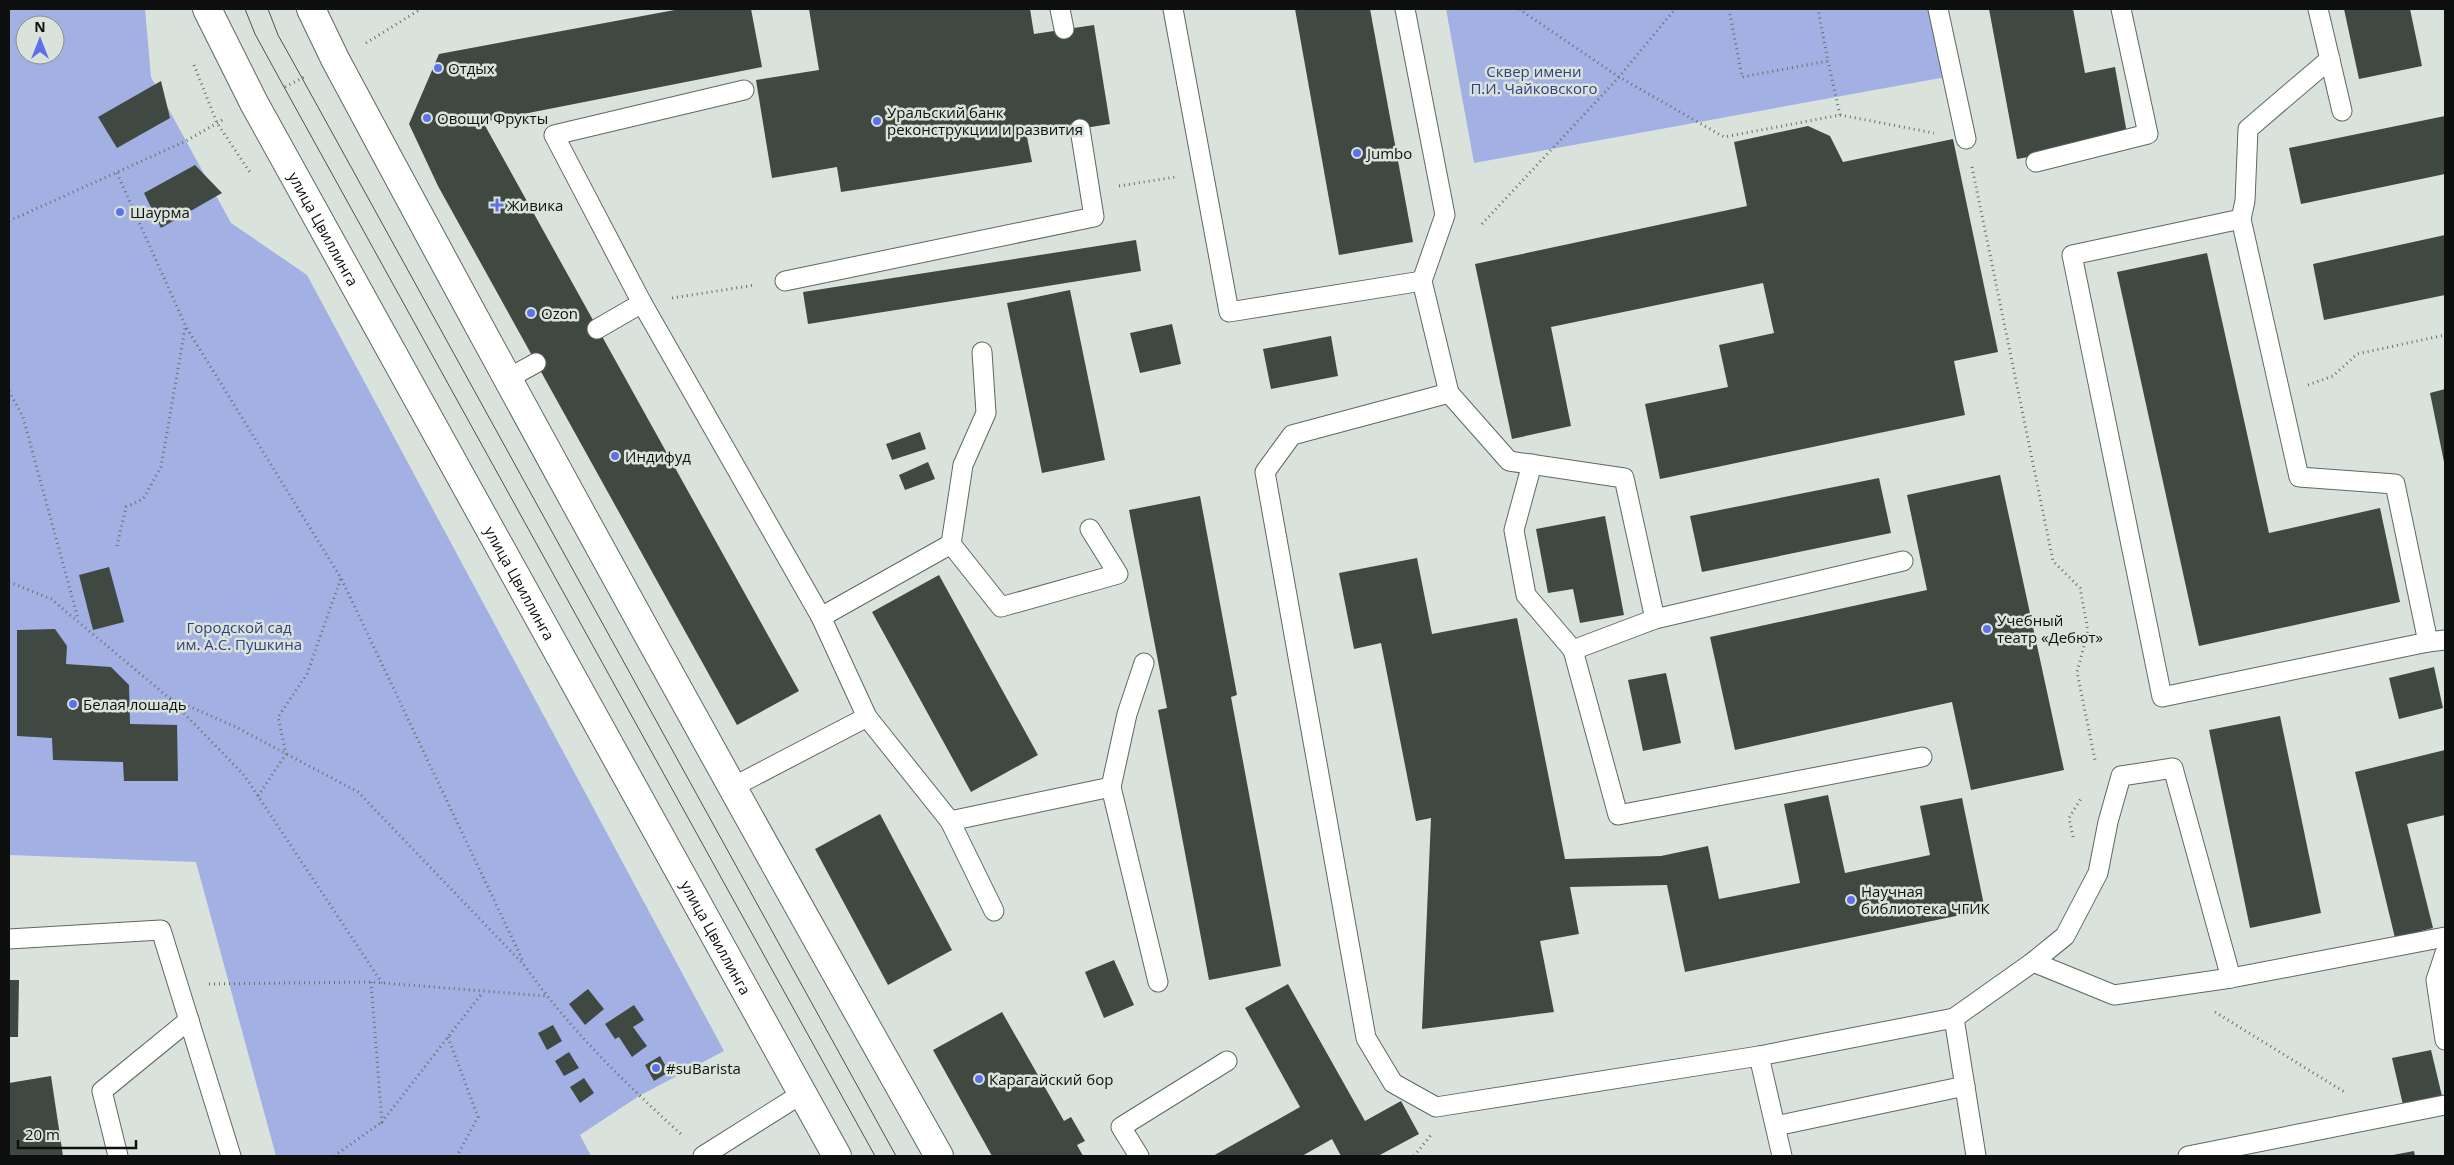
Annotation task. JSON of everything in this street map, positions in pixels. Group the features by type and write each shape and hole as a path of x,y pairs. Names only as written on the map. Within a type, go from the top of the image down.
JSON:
{"main road":[{"name":"улица Цвиллинга","path":"207,9 254,104 837,1156"},
{"path":"311,9 507,379 731,788 939,1156"}],"lane":[{"path":"1060,9 1064,29"},
{"path":"1173,9 1230,312 1422,281"},
{"path":"1405,9 1445,216 1422,281 1450,393 1510,461 1624,478 1655,618"},
{"path":"1938,9 1966,139"},
{"path":"2036,162 2148,134 2121,9"},
{"path":"2318,9 2342,111"},
{"path":"2241,219 2072,255 2162,697 2437,641 2395,484 2299,477 2241,219 2246,200 2248,129 2330,59"},
{"path":"744,90 554,135 642,303 820,617 868,717 950,821 994,911"},
{"path":"786,281 1094,217 1080,129"},
{"path":"597,329 642,303"},
{"path":"982,352 986,413 963,466 951,544 1001,607 1118,574 1090,529"},
{"path":"507,379 536,363"},
{"path":"1450,393 1292,435 1265,472 1366,1038 1393,1083 1436,1108 1759,1056 1954,1018 2033,962 2065,936 2098,873 2108,822 2121,776 2173,768 2231,978"},
{"path":"1532,464 1514,530 1526,595 1573,650 1618,815 1922,757"},
{"path":"820,617 951,544"},
{"path":"1573,650 1655,618 1903,561"},
{"path":"1144,663 1127,714 1111,787 1158,982"},
{"path":"731,788 868,717"},
{"path":"950,821 1111,787"},
{"path":"9,939 161,930 231,1156"},
{"path":"2033,962 2114,996 2231,978 2445,937"},
{"path":"2445,953 2436,980 2445,1040"},
{"path":"1954,1018 1965,1086 1971,1155"},
{"path":"118,1156 102,1091 189,1020"},
{"path":"1759,1056 1782,1156"},
{"path":"1138,1156 1121,1127 1226,1061"},
{"path":"1776,1126 1965,1086"},
{"path":"704,1156 803,1093"},
{"path":"2188,1156 2445,1105"}],"path":[{"path":"9,221 186,141 336,59 421,9"},
{"path":"1520,9 1619,77 1724,137 1840,115 1966,139 2053,560 2080,588 2088,631 2077,672 2095,761"},
{"path":"1482,224 1619,77 1676,9"},
{"path":"1729,9 1742,77 1828,61"},
{"path":"1818,9 1840,115"},
{"path":"117,173 186,328 341,578 525,966"},
{"path":"1089,190 1203,173"},
{"path":"642,303 786,281"},
{"path":"117,546 126,506 144,499 161,467 186,328"},
{"path":"2333,376 2357,354 2445,335"},
{"path":"9,391 23,417 79,620"},
{"path":"258,796 286,754 278,717 308,674 341,578"},
{"path":"9,582 51,599 79,620 168,697 244,775 382,983"},
{"path":"168,697 236,727 358,792 525,966 546,996 639,1096 704,1156"},
{"path":"2083,794 2070,818 2086,896"},
{"path":"178,984 371,982 546,996"},
{"path":"371,982 382,1122"},
{"path":"334,1156 382,1122 484,992"},
{"path":"2206,1011 2215,1012 2384,1117"},
{"path":"448,1037 478,1117 457,1156"}],"green space":[{"name":"Городской сад им. А.С. Пушкина","path":"9,9 145,9 151,77 231,223 307,275 724,1051 639,1096 580,1135 591,1156 276,1156 196,862 9,855"},
{"name":"Сквер имени П.И. Чайковского","path":"1446,9 1934,9 1946,77 1474,163"}],"building":[{"path":"680,9 751,9 762,67 483,122 799,691 737,725 438,186 409,124 439,54"},
{"path":"809,9 1030,9 1034,34 1094,25 1110,124 1027,137 1032,162 841,192 837,167 772,178 756,80 819,70"},
{"path":"1295,9 1370,9 1413,242 1339,255"},
{"path":"1989,9 2073,9 2085,73 2115,67 2128,139 2017,159"},
{"path":"2344,9 2410,9 2422,66 2359,79"},
{"path":"161,81 170,118 117,148 98,117"},
{"path":"2445,116 2445,174 2301,204 2289,148"},
{"path":"1808,126 1830,136 1843,162 1953,139 1998,352 1954,361 1965,415 1660,479 1645,404 1728,387 1719,345 1774,333 1763,283 1551,327 1571,426 1512,439 1475,264 1747,206 1734,142"},
{"path":"195,165 222,193 161,228 144,193"},
{"path":"2445,235 2445,295 2324,320 2313,264"},
{"path":"1136,240 1141,271 808,324 803,292"},
{"path":"2207,253 2269,533 2380,508 2400,602 2199,646 2117,272"},
{"path":"1070,290 1105,460 1042,473 1007,303"},
{"path":"1172,324 1181,364 1140,373 1130,333"},
{"path":"1331,336 1338,376 1271,389 1263,349"},
{"path":"2445,389 2445,462 2444,462 2430,393"},
{"path":"920,432 926,449 892,460 886,444"},
{"path":"928,462 935,479 905,490 899,475"},
{"path":"2000,475 2064,770 1971,790 1952,702 1735,750 1710,637 1927,590 1907,495"},
{"path":"1879,478 1891,533 1702,572 1690,516"},
{"path":"1200,496 1237,695 1231,697 1281,966 1209,980 1158,710 1167,708 1129,510"},
{"path":"1605,516 1624,615 1580,623 1573,589 1548,593 1536,529"},
{"path":"1417,558 1432,634 1517,618 1565,859 1661,856 1708,846 1719,899 1800,883 1784,804 1828,795 1845,873 1930,855 1920,806 1962,798 1985,910 1685,972 1667,885 1570,887 1579,934 1540,941 1554,1012 1422,1029 1431,818 1416,821 1381,643 1354,649 1339,573"},
{"path":"109,567 124,622 93,630 79,575"},
{"path":"939,575 1038,755 971,792 872,612"},
{"name":"Белая лошадь","path":"55,629 67,646 66,664 111,667 129,685 130,724 177,725 178,781 124,781 123,762 53,760 52,738 17,736 17,630"},
{"path":"2434,667 2443,708 2399,719 2389,678"},
{"path":"1666,673 1681,743 1643,751 1628,680"},
{"path":"2280,716 2321,913 2250,928 2209,730"},
{"path":"2445,750 2445,815 2407,824 2433,928 2395,938 2355,772"},
{"path":"880,814 952,950 888,985 815,849"},
{"path":"1114,960 1134,1005 1104,1018 1085,972"},
{"path":"9,980 19,980 18,1037 9,1037"},
{"path":"1288,984 1365,1121 1401,1101 1419,1134 1378,1156 1341,1156 1332,1139 1302,1156 1213,1156 1300,1107 1245,1008"},
{"path":"588,989 604,1009 585,1025 569,1004"},
{"path":"634,1005 644,1020 633,1027 647,1046 632,1057 619,1037 615,1039 605,1024"},
{"path":"1002,1012 1064,1121 1071,1117 1085,1141 1077,1145 1083,1156 992,1156 933,1050"},
{"path":"553,1025 562,1041 547,1050 538,1033"},
{"path":"2431,1050 2442,1096 2403,1105 2392,1058"},
{"path":"569,1052 579,1068 564,1076 555,1061"},
{"path":"660,1056 669,1072 654,1081 645,1065"},
{"path":"51,1076 63,1156 9,1156 9,1083"},
{"path":"584,1078 594,1093 580,1103 570,1087"},
{"path":"2414,1151 2415,1156 2393,1156 2393,1155"}],"tram line":[{"path":"245,9 255,34 284,87 875,1156"},
{"path":"268,9 278,35 896,1156"}],"place":[{"name":"Отдых","path":"438,68"},
{"name":"Овощи Фрукты","path":"427,118"},
{"name":"Уральский банк реконструкции и развития","path":"877,121"},
{"name":"Jumbo","path":"1357,153"},
{"name":"Живика","path":"497,205"},
{"name":"Шаурма","path":"120,212"},
{"name":"Ozon","path":"531,313"},
{"name":"Индифуд","path":"615,456"},
{"name":"Учебный театр «Дебют»","path":"1987,629"},
{"name":"Белая лошадь","path":"73,704"},
{"name":"Научная библиотека ЧГИК","path":"1851,900"},
{"name":"#suBarista","path":"656,1068"},
{"name":"Карагайский бор","path":"979,1079"}]}
